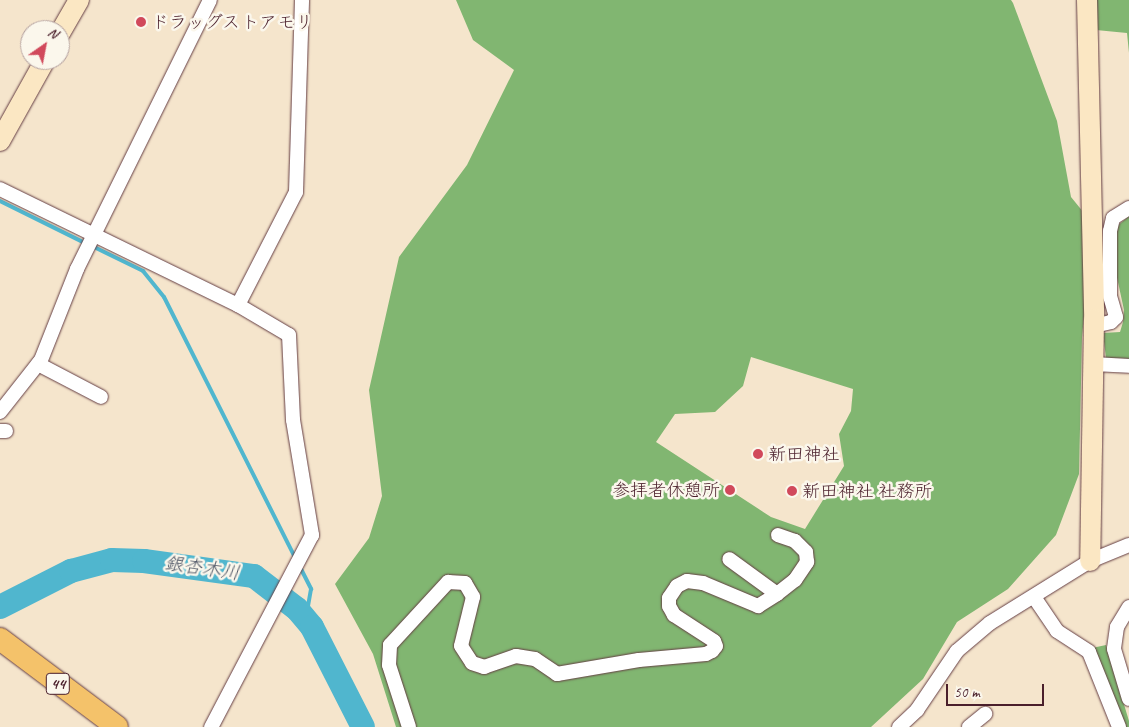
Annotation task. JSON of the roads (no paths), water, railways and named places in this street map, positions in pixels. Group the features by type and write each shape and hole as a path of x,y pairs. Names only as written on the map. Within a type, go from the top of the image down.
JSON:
{"main road":[{"name":"44","path":"0,639 117,727"}],"street":[{"path":"68,20 79,0"},
{"path":"0,412 38,364 92,236 210,0"},
{"path":"238,306 296,192 302,0"},
{"path":"1086,0 1094,326 1090,561"},
{"path":"0,141 39,70"},
{"path":"0,189 92,236 238,306 289,335 293,420 312,535 210,727"},
{"path":"1094,326 1111,322 1116,317 1110,296 1110,231 1113,218 1129,208"},
{"path":"38,364 101,397"},
{"path":"1093,364 1129,366"},
{"path":"408,727 389,665 390,645 448,582 464,583 473,597 461,646 472,663 484,668 516,656 535,659 558,674 639,660 706,654 716,646 714,641 674,615 669,606 670,598 677,586 687,581 703,583 758,606 778,594 795,580 807,562 806,552 795,541 778,535"},
{"path":"908,724 957,651 990,623 1090,561 1129,545"},
{"path":"729,559 778,594"},
{"path":"1034,597 1057,631 1089,652 1119,727"},
{"path":"1129,607 1116,627 1114,649 1129,699"},
{"path":"970,727 985,714"}],"waterway":[{"path":"0,201 85,243"},
{"path":"92,246 143,271 164,297 295,558"},
{"name":"銀杏木川","path":"0,607 71,571 112,560 144,561 254,576 297,609 312,627 363,727"},
{"path":"300,567 311,589 306,617 312,627"}],"place":[{"name":"ドラッグストアモリ","path":"141,22"},
{"name":"新田神社","path":"758,454"},
{"name":"参拝者休憩所","path":"730,490"},
{"name":"新田神社 社務所","path":"792,491"}]}
